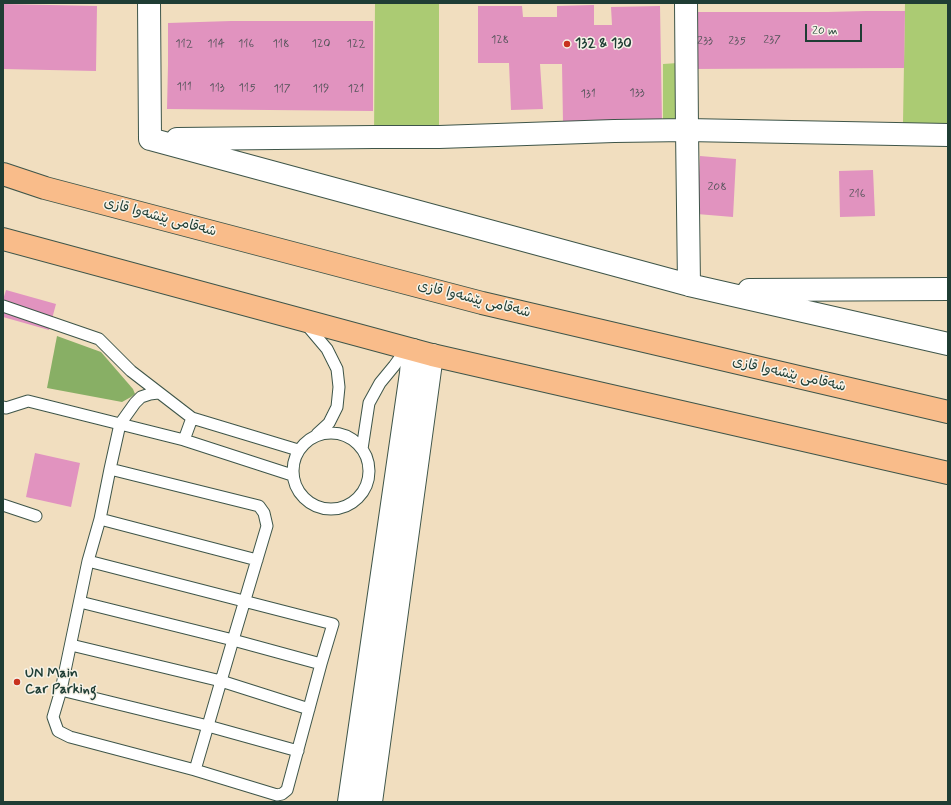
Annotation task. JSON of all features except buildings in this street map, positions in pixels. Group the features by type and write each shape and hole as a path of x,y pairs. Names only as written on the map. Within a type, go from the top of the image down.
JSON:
{"highway":[{"name":"شەقامی پێشەوا قازی","path":"3,174 46,188 482,303 948,412"},
{"path":"3,238 417,351 948,473"}],"street":[{"path":"149,3 150,139"},
{"path":"686,3 688,285"},
{"path":"150,139 439,137 687,130 948,135"},
{"path":"150,139 688,285 948,344"},
{"path":"711,290 948,288"},
{"path":"349,802 410,380 417,351"},
{"path":"371,802 417,351"}],"lane":[{"path":"3,306 99,339 131,371 192,418 298,450"},
{"path":"302,320 327,349 336,368 339,387 337,408 329,423 298,450 293,462 292,475 299,493 313,506 325,509 338,509 350,505 360,497 366,486 369,473 368,461 362,449 354,440 342,434 330,432 317,434"},
{"path":"362,449 369,403 380,382 394,366 417,351"},
{"path":"88,561 333,624 287,790 282,794 277,795 195,770 70,738 58,731 53,717 71,645 88,561 100,519 120,424 141,397 158,393"},
{"path":"3,407 6,408 28,401 184,440 292,475"},
{"path":"184,440 192,418"},
{"path":"110,469 259,506 264,513 267,526 232,640 195,770"},
{"path":"3,505 36,516"},
{"path":"100,519 257,560"},
{"path":"80,602 321,664"},
{"path":"71,645 221,681 309,709"},
{"path":"60,690 208,726 298,751"}],"green space":[{"path":"375,3 439,3 439,137 374,137"},
{"path":"905,3 948,3 948,124 903,123"},
{"path":"678,63 679,129 663,122 663,64"},
{"path":"57,336 101,352 133,389 135,394 122,402 47,388"}],"place":[{"name":"132 & 130","path":"567,44"},
{"name":"UN Main Car Parking","path":"17,682"}]}
